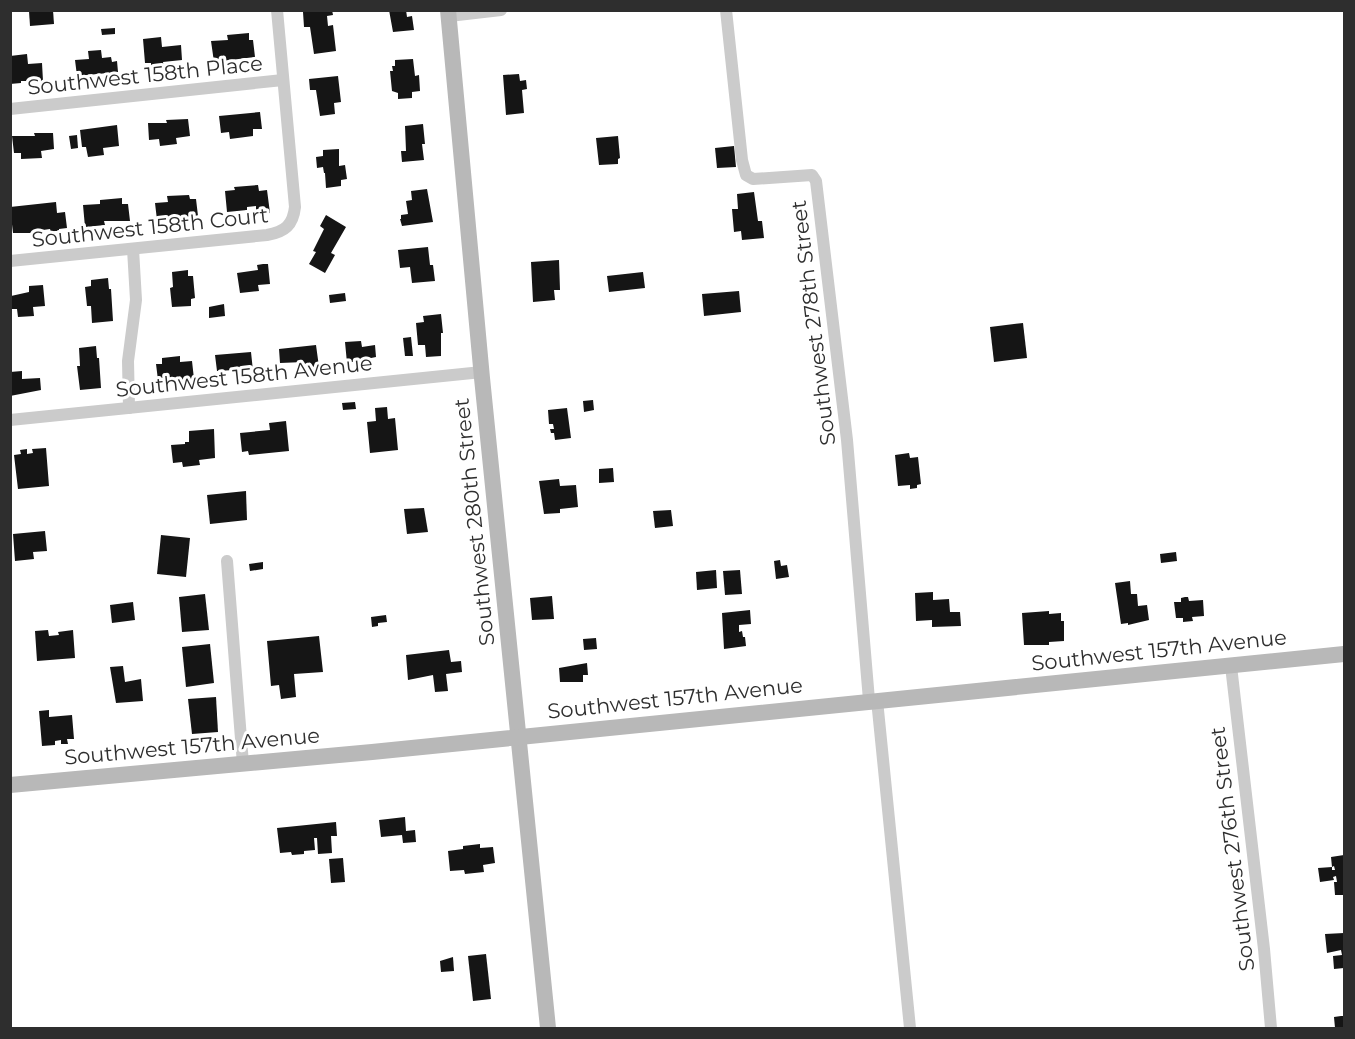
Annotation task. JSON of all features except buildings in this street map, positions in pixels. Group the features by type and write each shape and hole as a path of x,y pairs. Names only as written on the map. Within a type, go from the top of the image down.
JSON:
{"street":[{"path":"277,10 283,80"},
{"path":"449,13 501,10"},
{"name":"Southwest 278th Street","path":"726,10 742,160 746,175 753,179 812,175 816,181 847,440 873,700"},
{"name":"Southwest 280th Street","path":"449,13 482,372 548,1029"},
{"name":"Southwest 158th Place","path":"10,109 283,80"},
{"name":"Southwest 158th Court","path":"10,261 267,235 282,231 290,224 295,207 283,80"},
{"path":"129,408 128,361 136,300 133,249"},
{"name":"Southwest 158th Avenue","path":"10,420 482,372"},
{"path":"227,561 243,764"},
{"name":"Southwest 157th Avenue","path":"10,785 243,764 1344,654"},
{"name":"Southwest 276th Street","path":"1231,666 1264,949 1267,1028"},
{"path":"873,700 910,1029"}]}
